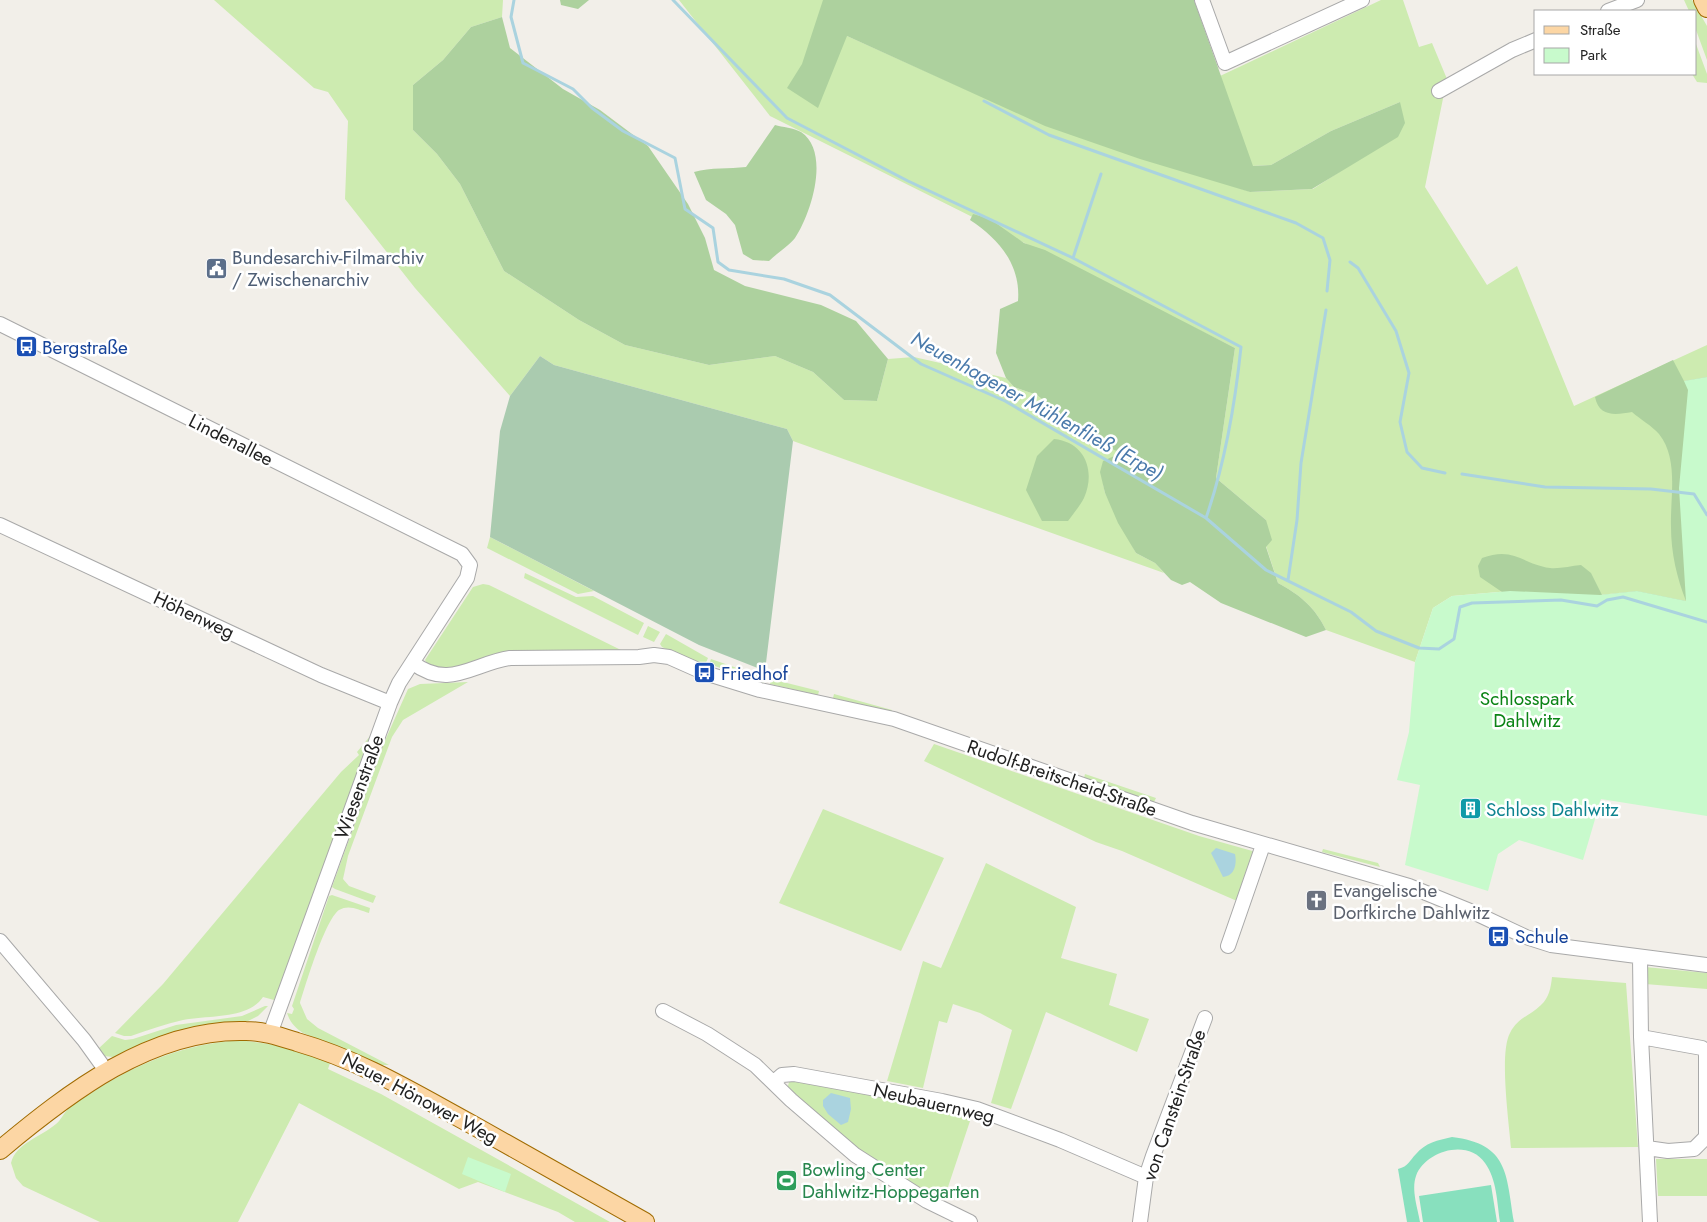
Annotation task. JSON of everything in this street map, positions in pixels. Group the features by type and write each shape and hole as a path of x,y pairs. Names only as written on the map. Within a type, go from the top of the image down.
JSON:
{"main road":[{"path":"1703,0 1707,8"},
{"name":"Neuer Hönower Weg","path":"0,1150 32,1123 107,1072 141,1054 193,1037 246,1031 270,1034 329,1051 379,1073 645,1222"}],"street":[{"path":"1202,0 1225,63 1331,7 1362,0"},
{"path":"1611,10 1637,0"},
{"path":"1439,91 1512,50 1534,41"},
{"name":"Lindenallee","path":"0,324 462,554"},
{"name":"Höhenweg","path":"0,525 313,671 390,703"},
{"name":"Wiesenstraße","path":"270,1034 390,703 467,578 470,565 468,558 462,554"},
{"name":"Rudolf-Breitscheid-Straße","path":"413,663 428,674 454,676 492,661 510,658 639,657 654,655 669,657 705,673 760,690 894,719 1124,800 1263,845 1409,886 1526,937 1551,945 1707,965"},
{"path":"1228,946 1263,845"},
{"path":"0,940 84,1040 107,1072"},
{"path":"1640,957 1641,1037 1650,1222"},
{"path":"663,1011 728,1046 755,1065 790,1100 855,1155 927,1201 970,1222"},
{"name":"von Canstein-Straße","path":"1140,1222 1146,1177 1205,1018"},
{"path":"1641,1037 1702,1048 1706,1052 1706,1137 1694,1149 1668,1151 1647,1148"},
{"name":"Neubauernweg","path":"774,1082 782,1075 794,1074 976,1109 1060,1140 1146,1177"}],"green space":[{"path":"214,0 503,0 502,17 471,27 443,60 413,85 413,130 437,154 460,184 504,271 579,320 625,345 709,365 775,356 813,372 844,400 877,401 888,359 914,357 1006,378 1014,387 1037,395 1064,417 1076,433 1122,453 1103,483 1105,493 1136,553 1155,563 1164,573 793,441 787,429 554,365 540,356 510,396 415,288 345,199 348,121 328,92 314,88"},
{"path":"560,0 589,0 578,9 561,5"},
{"path":"679,0 823,0 847,36 1045,125 1251,192 1313,189 1353,163 1400,102 1331,131 1271,165 1252,166 1220,76 1381,0 1403,0 1419,47 1432,43 1447,79 1425,187 1487,285 1517,266 1574,406 1707,345 1707,377 1684,381 1686,601 1637,591 1600,595 1510,591 1452,596 1433,608 1415,662 1326,630 1306,602 1278,583 1266,546 1266,520 1216,478 1235,348 770,116"},
{"path":"823,0 1194,0 1253,166 1271,165 1331,131 1400,102 1405,123 1398,137 1312,189 1250,192 1140,159 1045,126 847,36 818,108 787,88 802,64"},
{"path":"1684,0 1692,0 1707,26 1707,60 1697,33 1697,10 1689,10"},
{"path":"502,17 510,48 563,89 600,110 648,146 688,204 705,238 714,270 745,286 821,305 856,321 888,359 877,401 844,400 813,372 775,356 709,365 625,345 579,320 504,271 460,184 437,154 413,130 413,85 443,60 471,27"},
{"path":"1697,47 1707,74 1707,83 1697,82 1693,75 1697,75"},
{"path":"775,125 801,132 810,141 815,154 817,168 815,183 807,214 795,238 769,261 753,260 743,254 735,225 726,214 706,200 694,172 746,167"},
{"path":"973,214 990,219 1024,243 1045,250 1235,348 1216,478 1266,520 1272,540 1266,547 1278,583 1306,602 1326,630 1306,637 1221,603 1190,582 1182,585 1171,580 1155,563 1136,553 1118,523 1105,493 1100,472 1103,461 1121,453 1076,433 1064,417 1037,395 1014,387 1006,378 996,353 1000,309 1018,301 1016,276 1012,265 999,244 981,227 970,220"},
{"path":"540,356 554,365 787,429 793,441 765,671 699,645 490,537 500,431 510,396"},
{"path":"1673,360 1684,381 1707,377 1707,658 1502,592 1480,577 1478,566 1482,558 1502,554 1518,557 1550,568 1581,565 1591,573 1602,595 1637,591 1686,601 1673,556 1671,527 1672,479 1669,455 1665,444 1656,431 1632,412 1614,414 1604,411 1597,404 1595,397"},
{"name":"Schlosspark Dahlwitz","path":"1707,377 1707,816 1601,799 1583,860 1519,840 1498,854 1488,891 1405,865 1420,785 1397,780 1409,732 1415,662 1433,608 1452,596 1510,591 1600,595 1637,591 1686,601 1679,488 1688,390 1684,381"},
{"path":"1054,439 1065,441 1073,446 1080,452 1088,468 1089,478 1084,498 1068,521 1042,521 1026,490 1037,456"},
{"path":"490,537 594,591 578,594 487,548"},
{"path":"525,573 576,597 593,596 644,623 638,635 524,578"},
{"path":"483,584 489,585 625,652 474,663 442,671 428,665 425,660 473,587"},
{"path":"648,626 660,632 654,642 643,637"},
{"path":"666,634 708,658 704,667 662,647 660,644"},
{"path":"711,659 763,677 764,683 709,664"},
{"path":"771,679 819,691 818,695 770,684"},
{"path":"468,682 403,720 392,737 348,856 343,879 349,886 376,896 373,903 335,889 332,887 383,745 408,689 420,684"},
{"path":"834,694 892,710 891,712 833,698"},
{"path":"371,735 292,958 274,1000 263,997 248,1010 226,1015 183,1020 131,1036 115,1033 163,984 341,772 359,755 357,752"},
{"path":"934,744 1199,836 1256,852 1237,901 1122,851 1096,842 924,761"},
{"path":"1085,774 1156,798 1154,802 1084,778"},
{"path":"823,809 944,858 901,951 779,903"},
{"path":"1323,849 1378,863 1380,867 1322,852"},
{"path":"986,863 1076,907 1061,958 1117,974 1109,1005 1149,1019 1137,1052 1046,1012 1011,1109 991,1103 1012,1030 980,1013 953,1004 947,1023 939,1021 923,1088 887,1081 923,961 941,968"},
{"path":"332,895 370,908 369,913 354,908 343,908 334,916 316,953 300,1003 307,1019 318,1028 389,1065 381,1065 303,1033 293,1024 287,1013 292,1014 294,1009 292,1006 329,896"},
{"path":"1645,967 1707,973 1707,989 1645,984"},
{"path":"1552,977 1626,983 1638,1147 1511,1148 1505,1071 1507,1043 1510,1033 1517,1023 1544,1002 1548,996"},
{"path":"268,1006 258,1016 246,1022 179,1031 154,1039 113,1057 104,1056 98,1049 112,1036 125,1040 133,1039 176,1025 242,1016"},
{"path":"240,1040 290,1047 331,1060 328,1069 381,1094 610,1222 575,1222 558,1212 478,1182 459,1189 299,1103 238,1222 100,1222 23,1186 16,1178 11,1163 18,1150 50,1129 74,1104 110,1081 145,1063 182,1050"},
{"path":"790,1079 905,1099 972,1115 943,1202 853,1148 787,1089"},
{"path":"1452,1137 1485,1146 1495,1154 1506,1176 1514,1222 1500,1222 1494,1184 1485,1163 1478,1155 1458,1150 1437,1154 1421,1167 1416,1176 1414,1187 1420,1222 1407,1222 1398,1169 1407,1165 1420,1150 1428,1145"},
{"path":"468,1157 511,1174 505,1192 462,1174"},
{"path":"1656,1159 1707,1159 1707,1196 1658,1196"},
{"path":"1491,1185 1497,1222 1423,1222 1419,1196"}],"water":[{"path":"1216,848 1235,854 1236,862 1233,872 1227,876 1223,877 1211,853"},
{"path":"831,1093 850,1098 851,1109 848,1122 841,1125 828,1114 823,1106 823,1100"}],"waterway":[{"name":"Neuenhagener Mühlenfließ (Erpe)","path":"514,0 511,17 523,63 573,89 592,108 623,131 675,158 685,209 713,228 718,262 729,270 784,279 830,295 921,364 1005,401 1206,518 1266,570 1351,612 1376,631 1419,648 1439,649 1454,639 1460,607 1472,603 1561,600 1597,606 1607,600 1623,597 1707,622"},
{"path":"673,0 787,118 908,181 1073,258 1241,347 1228,434 1219,476 1206,518"},
{"path":"984,101 1049,135 1296,223 1323,238 1330,260 1327,291"},
{"path":"1073,258 1101,174"},
{"path":"1350,262 1358,268 1396,331 1409,373 1400,422 1407,452 1422,468 1445,473"},
{"path":"1288,580 1297,520 1301,463 1326,310"},
{"path":"1462,474 1545,487 1651,489 1694,494 1707,515"}],"place":[{"name":"Bundesarchiv-Filmarchiv / Zwischenarchiv","path":"216,268"},
{"name":"Bergstraße","path":"26,347"},
{"name":"Friedhof","path":"705,673"},
{"name":"Schloss Dahlwitz","path":"1470,809"},
{"name":"Evangelische Dorfkirche Dahlwitz","path":"1317,901"},
{"name":"Schule","path":"1499,936"},
{"name":"Bowling Center Dahlwitz-Hoppegarten","path":"786,1180"}]}
